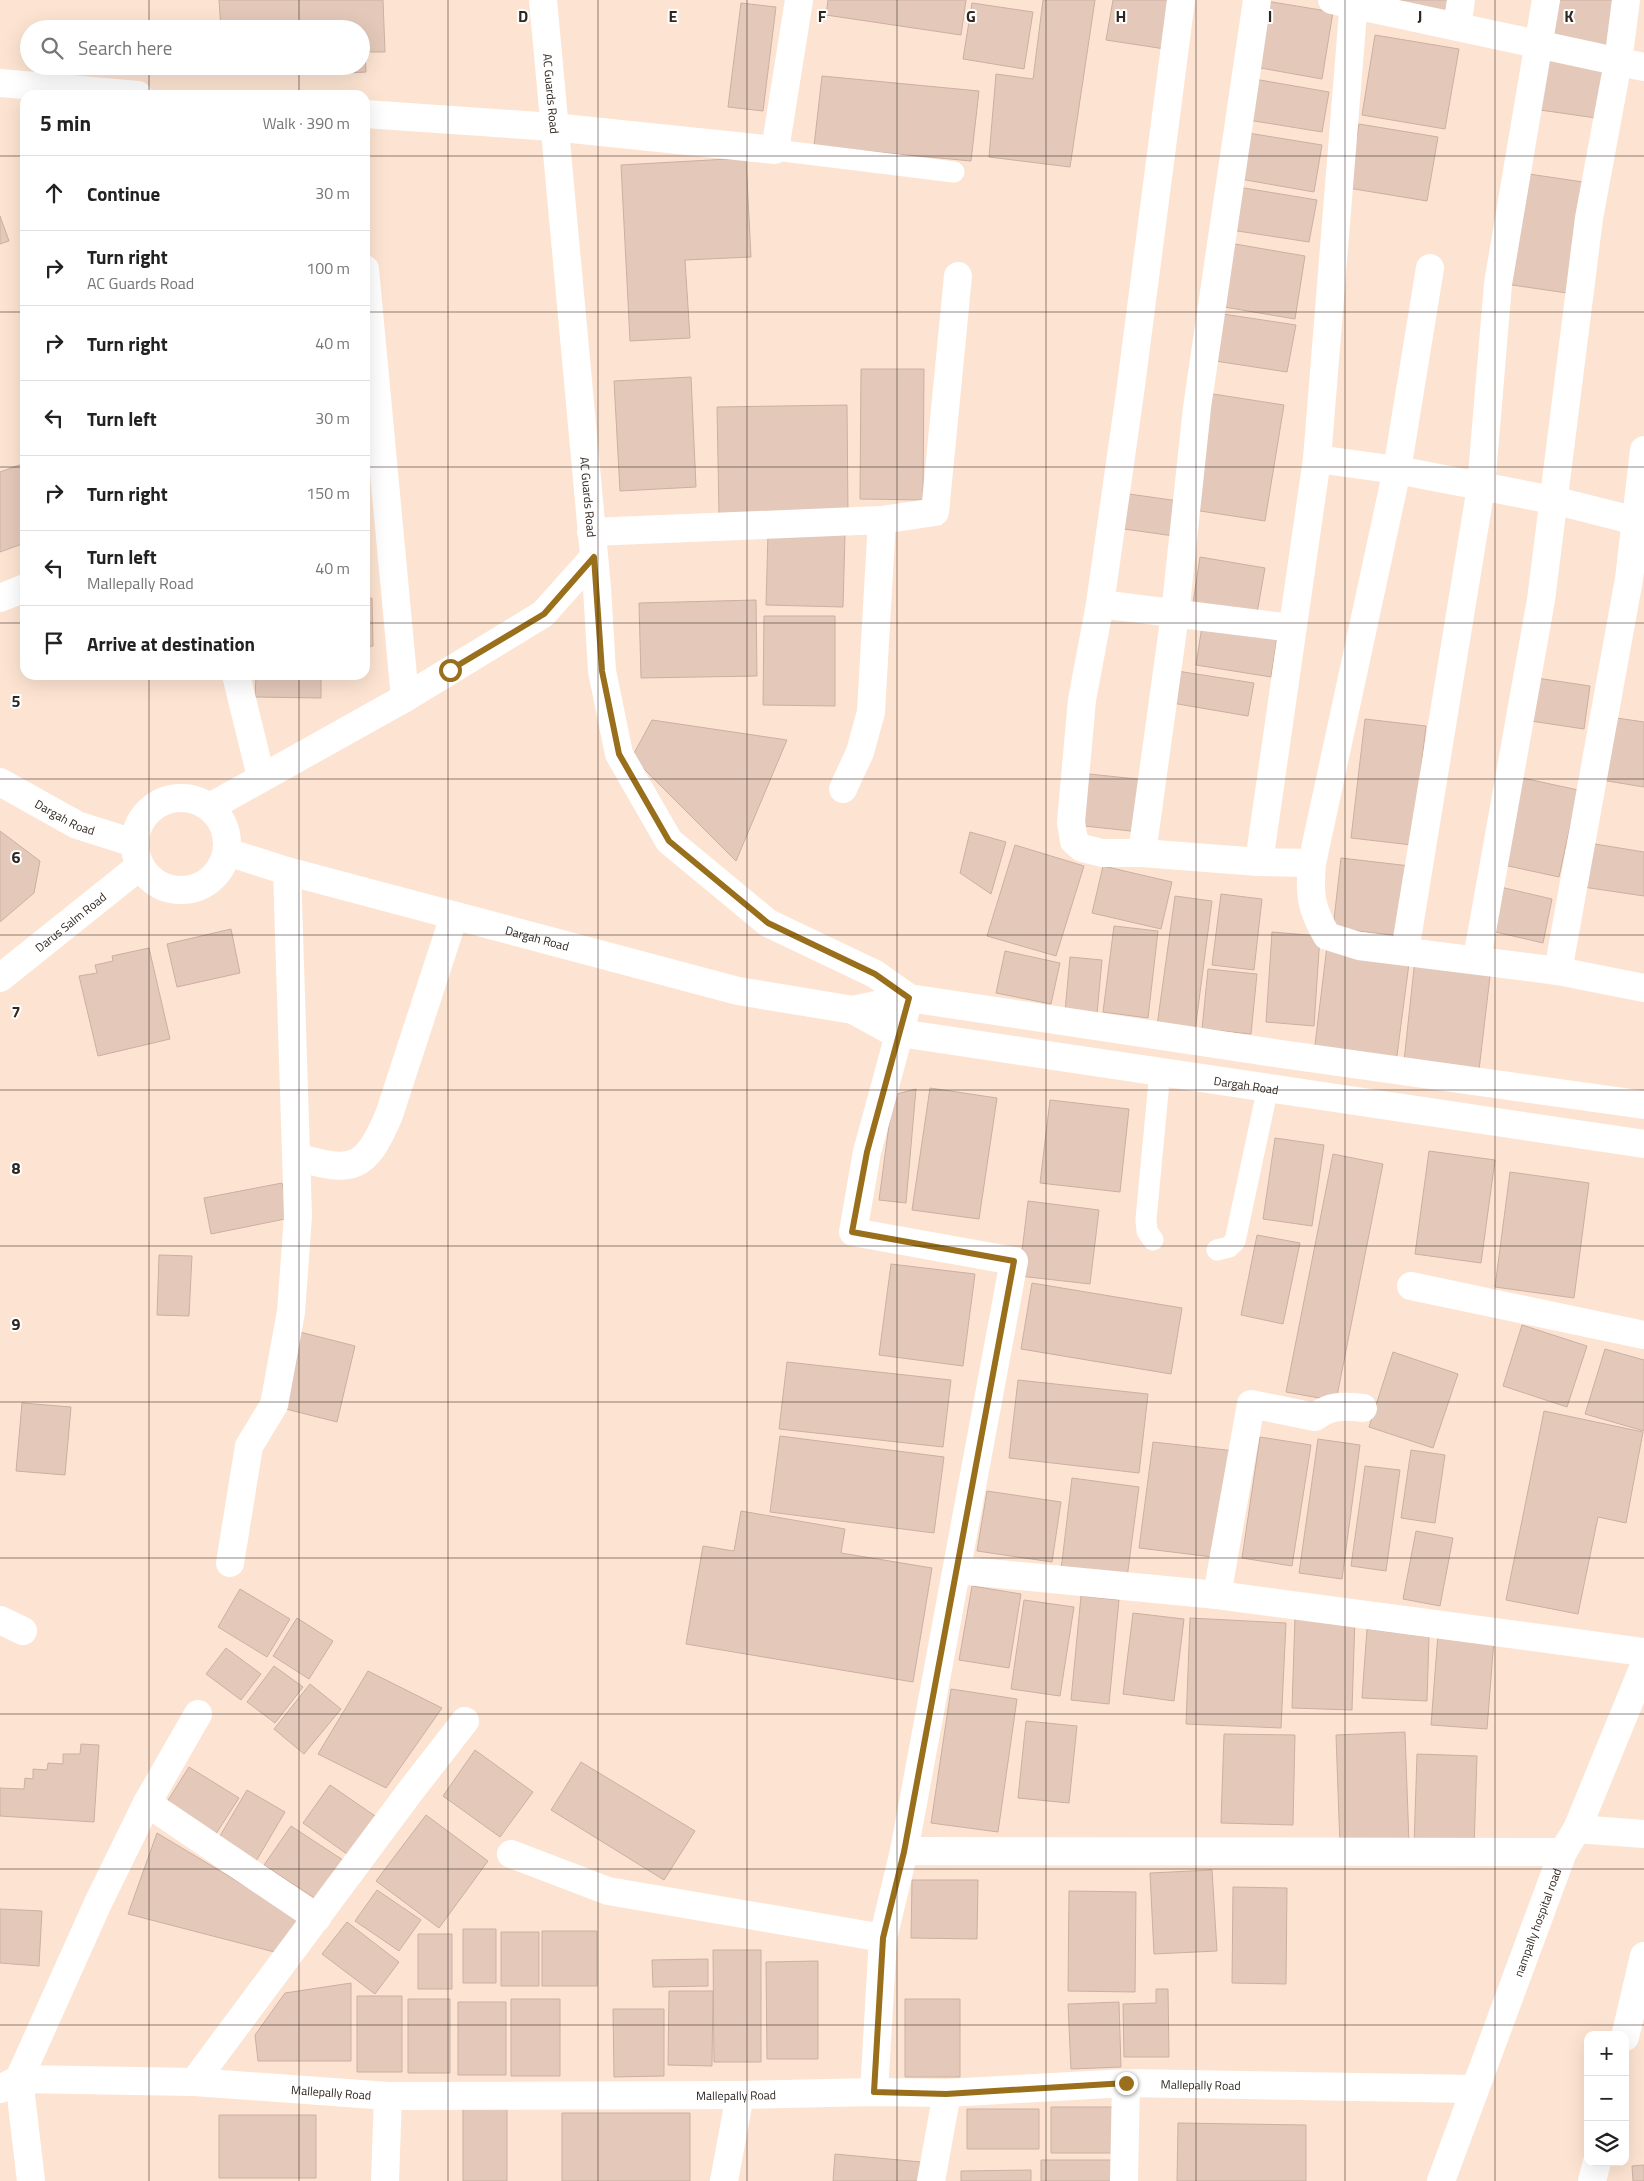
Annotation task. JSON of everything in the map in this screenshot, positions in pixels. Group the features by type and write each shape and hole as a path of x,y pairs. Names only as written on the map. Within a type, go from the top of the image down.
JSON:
{"street":[{"name":"AC Guards Road","path":"543,0 553,127 593,545 602,671 619,754 669,841 768,923 875,974 909,998"},
{"path":"370,114 553,127 775,150 799,0"},
{"path":"1181,0 1130,393 1100,604 1082,700 1071,822 1074,841 1082,848 1102,853 1142,853 1259,862 1312,863"},
{"path":"1142,853 1175,614 1198,408 1257,0"},
{"path":"1457,27 1461,0"},
{"path":"1405,951 1481,487 1498,284 1546,0"},
{"path":"1477,959 1541,600 1589,218 1618,62 1626,0"},
{"path":"1259,862 1317,459 1346,1 1644,67"},
{"path":"0,84 75,90"},
{"path":"1430,268 1397,470 1312,863 1310,888 1315,914 1328,936 1359,946 1477,959 1558,971 1644,988"},
{"path":"210,807 404,698 544,614 593,545 882,520 934,512 958,276"},
{"path":"370,324 404,698"},
{"path":"1558,971 1640,522 1644,450"},
{"path":"1317,459 1397,470 1553,500 1640,522"},
{"path":"843,788 860,752 871,712 882,520"},
{"path":"0,598 20,590"},
{"path":"1100,604 1292,628"},
{"path":"237,680 261,777"},
{"name":"Dargah Road","path":"0,782 78,825 137,854"},
{"path":"183,797 197,800 210,807 219,816 225,827 228,839 227,852 222,865 214,876 203,885 189,890 174,890 161,886 149,878 137,854 137,828 145,816 155,806 168,800 183,797"},
{"name":"Dargah Road","path":"227,852 287,872 738,991 852,1010 893,1032 1644,1144"},
{"name":"Darus Salm Road","path":"0,978 137,854"},
{"path":"230,1563 249,1446 255,1433 274,1405 291,1312 298,1216 287,872"},
{"path":"296,1156 331,1166 346,1165 365,1158 377,1143 389,1115 454,916"},
{"path":"874,2092 883,1938 904,1852 1014,1261 852,1232 867,1152 909,998"},
{"name":"Dargah Road","path":"852,1010 909,998 1281,1054 1644,1105"},
{"path":"1411,1286 1644,1335"},
{"path":"1217,1595 1251,1404 1315,1417 1326,1408 1363,1408"},
{"path":"957,1570 1217,1595 1644,1652"},
{"name":"nampally hospital road","path":"1440,2181 1563,1852 1577,1829 1644,1666"},
{"path":"31,2181 9,2084 147,1803 198,1714"},
{"path":"194,2082 465,1721"},
{"path":"147,1803 317,1918"},
{"path":"1577,1829 1644,1834"},
{"path":"904,1852 1563,1852"},
{"path":"510,1854 608,1891 883,1938"},
{"path":"1626,2031 1644,1956"},
{"name":"Mallepally Road","path":"9,2084 194,2082 388,2096 740,2095 874,2092 946,2094 1126,2083 1474,2088"},
{"path":"1124,2181 1126,2083"},
{"path":"931,2181 946,2094"},
{"path":"724,2181 740,2095"},
{"path":"385,2181 388,2096"},
{"path":"1592,2181 1595,2166"}],"lane":[{"path":"775,150 954,172"},
{"path":"1153,1240 1147,1231 1146,1219 1160,1071"},
{"path":"1217,1250 1229,1247 1235,1241 1268,1087"}],"building":[{"path":"219,0 383,0 385,52 370,52 370,20 220,20"},
{"path":"828,0 966,0 961,35 826,15"},
{"path":"1043,0 1095,0 1070,167 989,157 996,74 1033,79"},
{"path":"1113,0 1173,0 1165,49 1106,40"},
{"path":"1374,0 1454,0 1451,12"},
{"path":"1558,0 1620,0 1614,46 1553,37"},
{"path":"1266,1 1333,12 1322,79 1255,67"},
{"path":"741,3 776,7 763,111 728,107"},
{"path":"972,3 1033,12 1024,69 963,59"},
{"path":"1375,35 1459,49 1445,129 1362,115"},
{"path":"1542,54 1605,62 1596,118 1533,109"},
{"path":"822,76 979,91 971,161 814,146"},
{"path":"1254,79 1329,92 1322,132 1248,120"},
{"path":"1359,124 1438,137 1427,201 1348,188"},
{"path":"1248,133 1322,145 1314,192 1240,179"},
{"path":"746,158 751,257 685,260 690,338 630,341 621,165"},
{"path":"1522,173 1590,183 1574,294 1505,284"},
{"path":"1238,187 1317,200 1309,242 1231,230"},
{"path":"0,216 9,241 0,244"},
{"path":"1229,243 1305,256 1295,319 1218,306"},
{"path":"1223,314 1296,325 1287,372 1215,361"},
{"path":"861,369 924,369 923,500 860,499"},
{"path":"691,377 696,487 620,491 614,381"},
{"path":"1213,394 1284,405 1265,521 1194,510"},
{"path":"847,405 848,514 719,515 717,407"},
{"path":"20,465 20,545 0,552 0,472"},
{"path":"1122,493 1186,502 1181,537 1117,528"},
{"path":"768,533 845,535 843,607 766,605"},
{"path":"1200,557 1265,568 1257,613 1193,603"},
{"path":"370,598 372,598 373,646 370,646"},
{"path":"756,600 757,676 641,678 639,603"},
{"path":"764,616 835,616 835,706 763,705"},
{"path":"1202,626 1277,638 1271,677 1196,665"},
{"path":"1177,671 1254,683 1248,716 1172,703"},
{"path":"1530,677 1590,686 1584,729 1524,720"},
{"path":"256,680 321,680 321,698 255,697"},
{"path":"1610,717 1644,722 1644,787 1601,780"},
{"path":"1365,719 1426,726 1412,845 1351,838"},
{"path":"652,720 787,740 736,861 632,757"},
{"path":"1080,773 1146,780 1140,832 1075,825"},
{"path":"1518,777 1578,790 1559,877 1499,864"},
{"path":"0,831 40,861 34,893 0,922"},
{"path":"970,832 1006,842 991,894 960,873"},
{"path":"1589,843 1644,852 1644,896 1583,887"},
{"path":"1015,845 1084,866 1056,956 987,936"},
{"path":"1341,858 1410,866 1401,936 1333,928"},
{"path":"1103,866 1172,882 1161,929 1092,913"},
{"path":"1496,886 1552,899 1543,943 1487,930"},
{"path":"1221,894 1262,899 1254,970 1212,965"},
{"path":"1175,896 1212,901 1195,1031 1157,1026"},
{"path":"1114,926 1158,931 1148,1018 1103,1012"},
{"path":"231,929 240,973 177,987 167,944"},
{"path":"1272,932 1320,936 1314,1026 1266,1022"},
{"path":"1327,946 1410,956 1396,1063 1314,1053"},
{"path":"149,948 170,1039 98,1056 79,976 97,973 95,965 113,961 112,956"},
{"path":"1005,951 1060,963 1051,1004 996,993"},
{"path":"1070,957 1102,960 1097,1014 1065,1011"},
{"path":"1415,959 1491,968 1479,1070 1404,1061"},
{"path":"1208,969 1257,974 1251,1034 1202,1029"},
{"path":"930,1088 997,1098 979,1219 912,1210"},
{"path":"916,1089 906,1203 879,1200 893,1095"},
{"path":"1050,1100 1129,1109 1120,1192 1040,1183"},
{"path":"1275,1138 1324,1145 1312,1226 1263,1219"},
{"path":"1429,1151 1495,1160 1481,1263 1415,1254"},
{"path":"1333,1154 1383,1164 1336,1401 1286,1392"},
{"path":"1510,1172 1589,1183 1574,1298 1495,1287"},
{"path":"282,1183 290,1218 211,1234 204,1198"},
{"path":"1028,1201 1099,1210 1090,1284 1019,1276"},
{"path":"1257,1235 1300,1243 1283,1324 1241,1315"},
{"path":"159,1255 192,1256 189,1316 157,1315"},
{"path":"891,1264 975,1274 963,1366 879,1355"},
{"path":"1032,1283 1182,1308 1171,1374 1021,1349"},
{"path":"1522,1325 1587,1346 1567,1407 1503,1386"},
{"path":"296,1331 355,1346 337,1422 278,1407"},
{"path":"1605,1349 1644,1360 1644,1431 1585,1414"},
{"path":"1393,1352 1458,1374 1433,1448 1369,1427"},
{"path":"787,1362 951,1380 943,1447 779,1429"},
{"path":"1018,1380 1148,1394 1139,1473 1009,1458"},
{"path":"22,1403 71,1407 65,1475 16,1471"},
{"path":"1544,1411 1643,1432 1626,1523 1598,1517 1578,1614 1506,1600"},
{"path":"780,1436 944,1457 934,1533 770,1512"},
{"path":"1260,1437 1311,1445 1292,1566 1242,1558"},
{"path":"1318,1439 1360,1445 1342,1579 1299,1573"},
{"path":"1153,1442 1235,1451 1221,1558 1139,1548"},
{"path":"1411,1450 1445,1455 1435,1523 1401,1518"},
{"path":"1365,1466 1400,1470 1386,1571 1351,1566"},
{"path":"1072,1478 1139,1487 1127,1578 1061,1570"},
{"path":"987,1491 1061,1502 1052,1562 977,1551"},
{"path":"741,1511 845,1529 841,1553 932,1568 913,1682 686,1644 703,1546 734,1551"},
{"path":"1416,1531 1453,1538 1440,1606 1403,1599"},
{"path":"972,1586 1021,1594 1009,1668 959,1660"},
{"path":"240,1589 290,1619 267,1657 218,1627"},
{"path":"1081,1596 1119,1600 1109,1704 1071,1700"},
{"path":"1024,1600 1074,1607 1060,1696 1011,1689"},
{"path":"1133,1613 1184,1619 1174,1701 1123,1694"},
{"path":"1295,1616 1355,1618 1352,1710 1292,1708"},
{"path":"297,1618 333,1641 309,1679 273,1656"},
{"path":"1190,1618 1286,1623 1281,1728 1186,1724"},
{"path":"1367,1629 1429,1637 1427,1701 1362,1698"},
{"path":"1438,1634 1494,1639 1487,1729 1431,1725"},
{"path":"226,1648 261,1674 241,1700 206,1674"},
{"path":"274,1666 303,1687 275,1723 247,1702"},
{"path":"368,1671 442,1708 386,1788 318,1754"},
{"path":"310,1684 341,1709 304,1754 274,1729"},
{"path":"951,1689 1017,1699 998,1832 931,1823"},
{"path":"1026,1721 1077,1726 1069,1803 1018,1798"},
{"path":"1405,1732 1409,1843 1340,1846 1336,1735"},
{"path":"1224,1734 1295,1735 1293,1825 1221,1823"},
{"path":"81,1744 99,1745 94,1822 0,1816 0,1788 24,1789 25,1778 33,1779 33,1769 47,1770 48,1763 63,1764 63,1754 80,1754"},
{"path":"475,1750 533,1792 500,1837 443,1796"},
{"path":"1417,1754 1477,1756 1474,1848 1414,1846"},
{"path":"581,1762 695,1831 664,1880 551,1810"},
{"path":"189,1767 239,1798 212,1840 163,1808"},
{"path":"330,1785 381,1820 354,1859 303,1823"},
{"path":"247,1790 285,1812 255,1863 217,1841"},
{"path":"426,1815 488,1861 439,1928 376,1881"},
{"path":"291,1826 346,1862 319,1901 264,1865"},
{"path":"157,1833 300,1919 282,1954 128,1914"},
{"path":"1212,1870 1217,1951 1154,1954 1150,1873"},
{"path":"912,1880 978,1880 977,1939 911,1938"},
{"path":"1233,1887 1287,1888 1286,1984 1232,1983"},
{"path":"377,1890 421,1920 399,1951 355,1921"},
{"path":"1069,1891 1136,1892 1135,1992 1068,1991"},
{"path":"0,1909 42,1911 39,1966 0,1963"},
{"path":"347,1922 399,1962 375,1994 322,1954"},
{"path":"463,1929 496,1929 496,1983 463,1983"},
{"path":"542,1931 597,1931 597,1986 542,1986"},
{"path":"501,1932 539,1932 539,1986 501,1986"},
{"path":"418,1934 452,1934 452,1989 418,1989"},
{"path":"713,1950 761,1950 761,2062 714,2062"},
{"path":"708,1959 708,1986 653,1987 652,1960"},
{"path":"818,1961 818,2059 767,2059 766,1962"},
{"path":"351,1983 351,2061 258,2061 255,2035 285,1993"},
{"path":"1156,1989 1168,1989 1169,2057 1124,2057 1123,2004 1156,2003"},
{"path":"669,1991 713,1991 712,2066 668,2065"},
{"path":"357,1996 402,1996 402,2072 357,2072"},
{"path":"408,1999 450,1999 450,2073 408,2073"},
{"path":"511,1999 560,1999 560,2076 511,2076"},
{"path":"905,1999 960,1999 960,2077 905,2077"},
{"path":"458,2002 506,2002 506,2075 458,2075"},
{"path":"1119,2002 1121,2067 1071,2069 1068,2004"},
{"path":"613,2009 664,2009 664,2076 614,2077"},
{"path":"1051,2107 1113,2107 1114,2153 1051,2153"},
{"path":"463,2108 507,2108 507,2181 463,2181"},
{"path":"967,2109 1039,2109 1039,2149 967,2149"},
{"path":"562,2113 690,2113 690,2181 562,2181"},
{"path":"219,2115 316,2115 316,2178 219,2178"},
{"path":"1178,2123 1306,2125 1306,2181 1177,2181"},
{"path":"835,2154 921,2162 919,2181 833,2181"},
{"path":"1041,2160 1112,2160 1112,2181 1041,2181"},
{"path":"1644,2165 1644,2181 1633,2181 1632,2166"},
{"path":"1031,2170 1031,2181 961,2181 961,2171"}],"route":[{"path":"450,670 544,614 594,557 602,671 619,754 669,841 744,901 768,923 875,974 909,998 867,1152 852,1232 1014,1261 904,1852 883,1938 874,2092 946,2094 1126,2083"}]}
